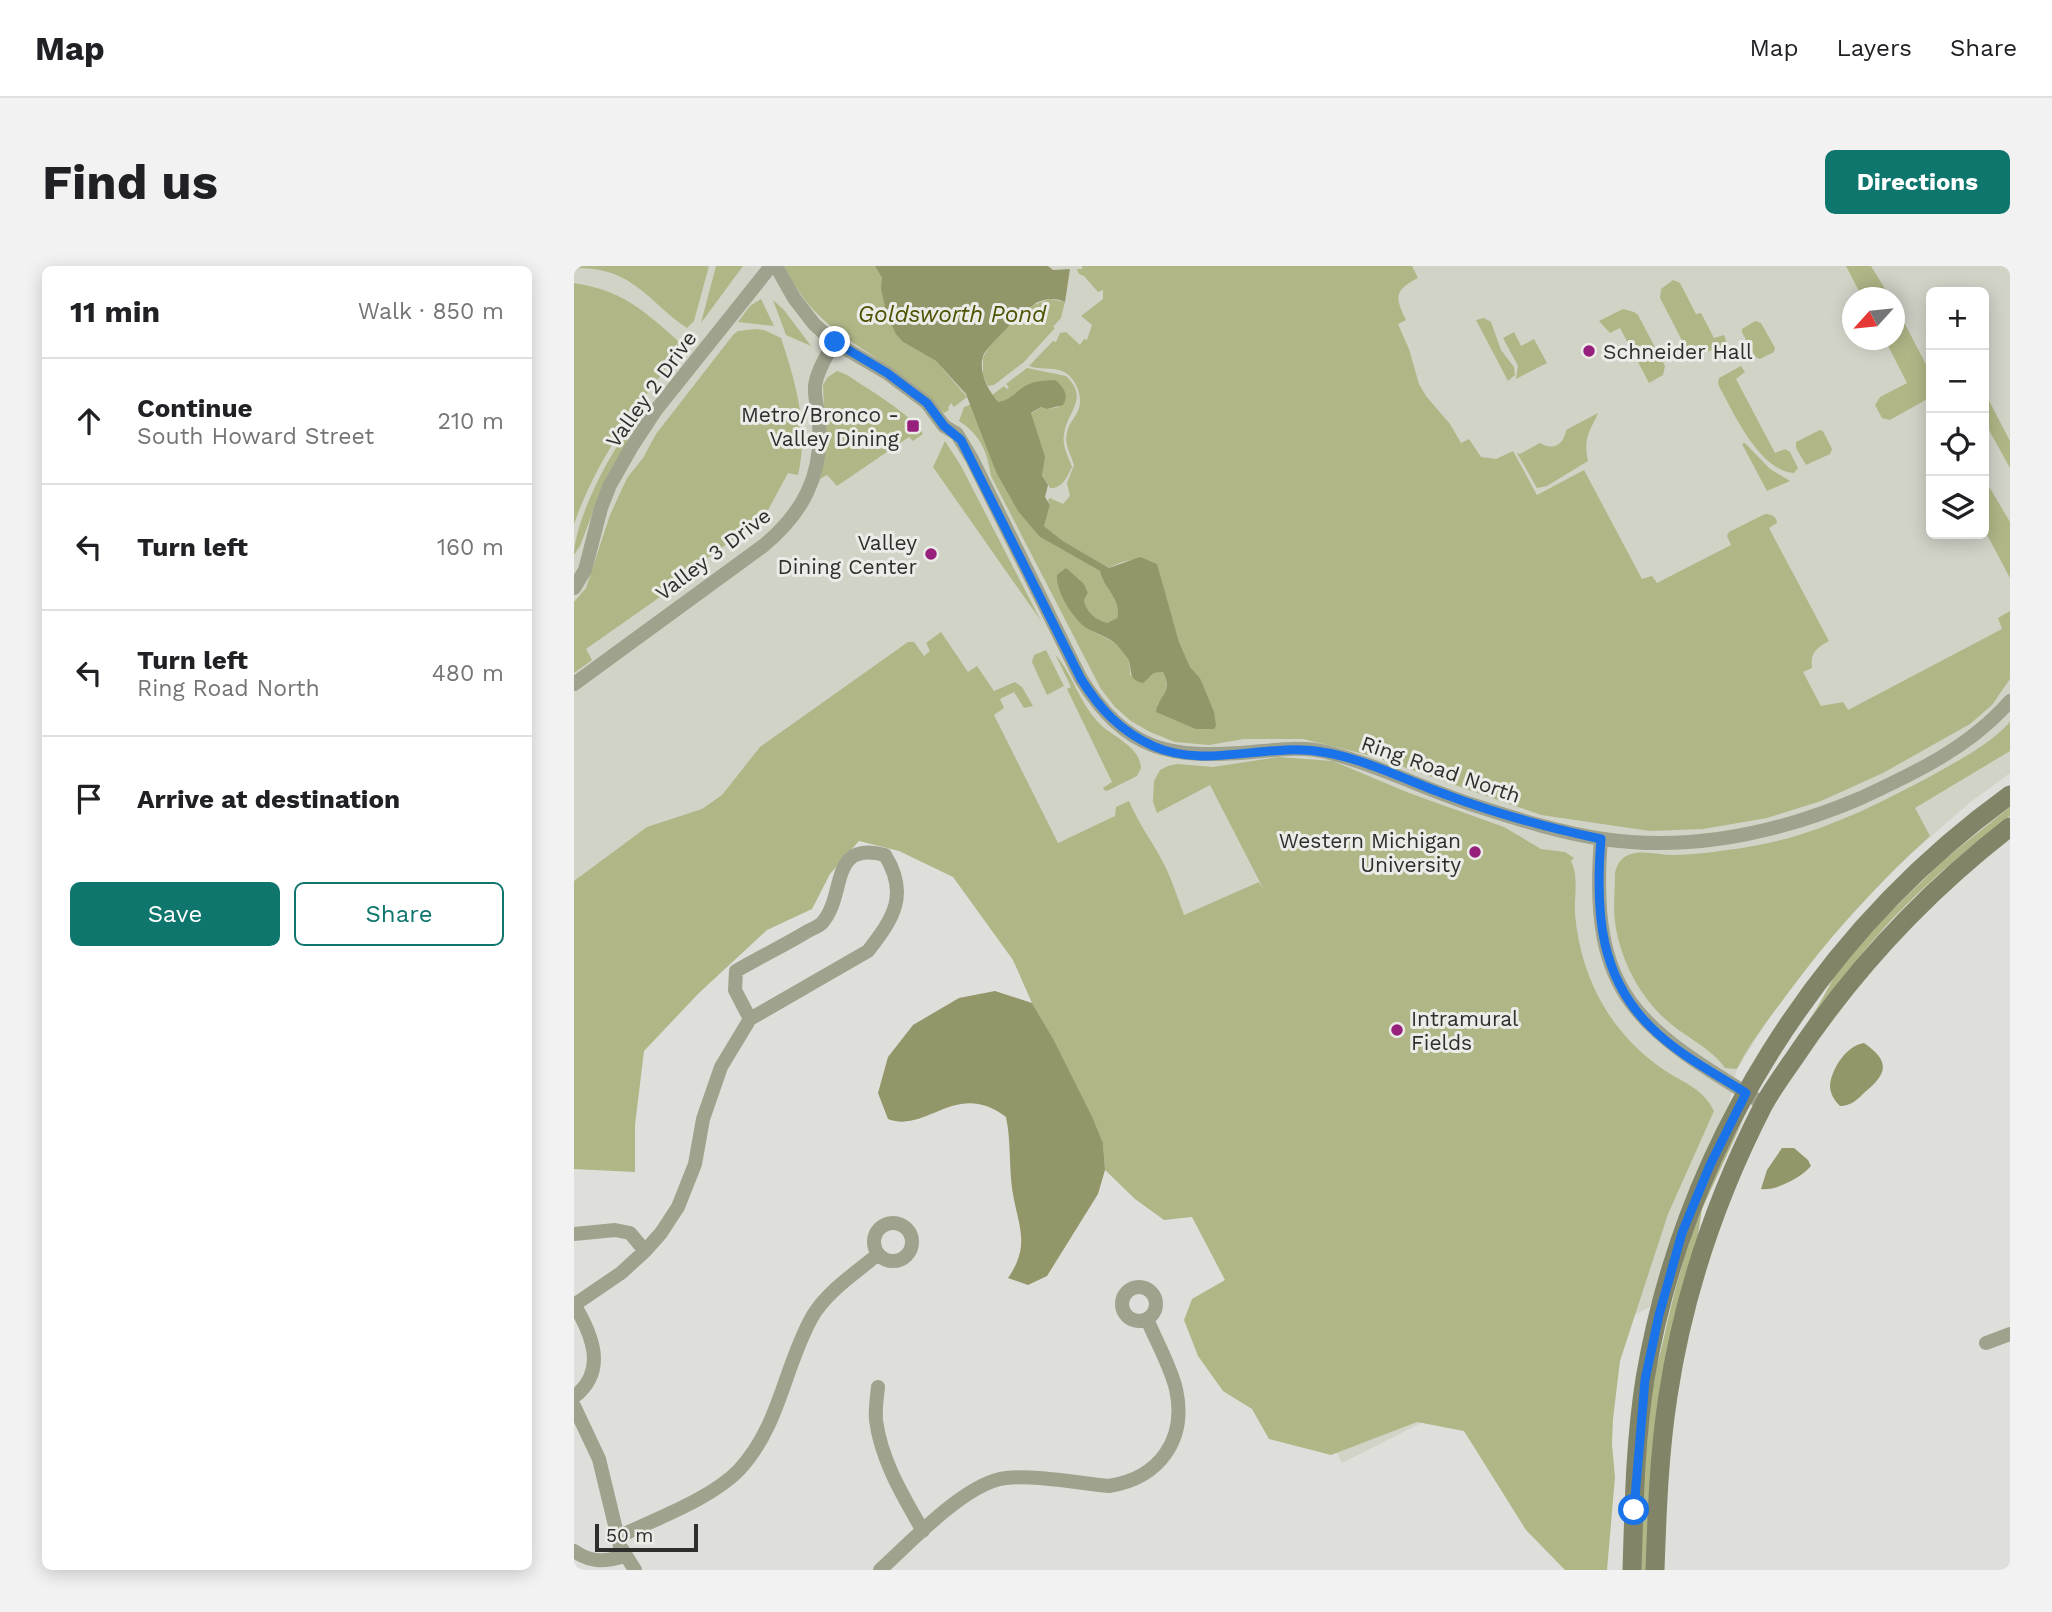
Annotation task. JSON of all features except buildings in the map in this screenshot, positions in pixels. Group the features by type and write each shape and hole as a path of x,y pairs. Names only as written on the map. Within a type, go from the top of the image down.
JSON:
{"street":[{"name":"Ring Road North","path":"773,266 814,324 835,342 887,373 927,403 944,426 961,440 1081,679 1106,715 1120,727 1152,746 1185,755 1212,756 1286,749 1324,752 1479,807 1552,828 1601,839 1655,844 1699,842 1788,826 1825,813 1909,776 1973,737 2010,701"},
{"name":"Valley 2 Drive","path":"574,588 585,570 601,508 631,447 656,410 773,266"},
{"name":"Valley 3 Drive","path":"574,684 785,527 801,506 815,472 820,424 815,386 819,369 835,342"},
{"path":"1627,1570 1645,1380 1659,1315 1682,1233 1710,1165 1746,1093 1803,1000 1847,944 1893,894 1958,836 2010,795"},
{"path":"1655,1570 1659,1479 1666,1410 1683,1318 1705,1245 1735,1166 1764,1104 1813,1030 1858,972 1956,870 2010,827"},
{"path":"1601,839 1598,909 1605,947 1622,990 1633,1007 1656,1032 1682,1052 1764,1104"},
{"path":"574,1397 587,1382 593,1368 595,1352 590,1333 574,1304 621,1273 645,1251 678,1207 690,1180 704,1119 721,1067 750,1019 868,951 881,934 897,907 897,877 885,855 869,850 848,858 840,871 837,892 822,923 736,971 735,990 750,1019"},
{"path":"574,1234 615,1230 630,1233 645,1251"},
{"path":"618,1537 712,1491 737,1471 765,1436 801,1340 814,1314 827,1298 878,1254"},
{"path":"880,1570 943,1512 979,1487 995,1480 1019,1478 1109,1486 1123,1484 1146,1474 1166,1456 1175,1433 1178,1414 1175,1388 1147,1319"},
{"path":"1986,1343 2010,1334"},
{"path":"878,1387 876,1418 884,1453 900,1492 923,1531"},
{"path":"574,1406 599,1459 624,1556 635,1570"},
{"path":"1632,1570 1634,1510"},
{"path":"574,1551 584,1558 599,1562 624,1556"}],"shaded area":[{"name":"Western Michigan University","path":"574,266 2010,266 2010,773 1968,804 1895,868 1831,937 1772,1014 1737,1069 1727,1111 1699,1168 1650,1307 1342,1463 965,705 574,905"},
{"path":"574,266 709,266 694,321 687,328 624,279 610,273"},
{"path":"716,266 743,266 701,323"},
{"path":"784,266 875,266 882,278 903,342 936,361 967,397 954,407 951,403 949,410 944,413 914,385 823,319 809,305"},
{"path":"1082,266 1412,266 1418,278 1405,286 1399,294 1398,299 1406,320 1398,324 1409,349 1419,384 1426,396 1450,424 1461,443 1469,439 1481,457 1496,459 1513,451 1537,495 1584,470 1642,579 1652,576 1657,583 1731,545 1727,536 1729,532 1765,514 1775,517 1777,523 1769,528 1829,641 1815,652 1812,668 1803,672 1821,706 1843,702 1848,710 2002,629 1998,618 2010,611 2010,679 1992,705 1970,724 1883,773 1821,801 1767,818 1703,829 1650,831 1541,815 1372,756 1303,739 1244,739 1209,745 1175,742 1150,732 1115,707 1101,689 991,476 981,444 959,421 964,407 972,404 996,472 1040,537 1100,571 1115,599 1117,618 1107,623 1092,614 1084,600 1088,591 1079,579 1058,584 1076,618 1087,628 1120,647 1126,654 1130,675 1150,677 1154,673 1163,672 1166,689 1157,705 1189,726 1213,729 1200,678 1190,667 1179,642 1156,564 1133,560 1109,568 1063,541 1044,526 1050,505 1048,500 1050,498 1063,504 1070,496 1067,483 1074,465 1066,437 1079,408 1080,397 1077,386 1067,373 1029,366 1053,341 1056,342 1060,333 1066,332 1080,345 1084,339 1087,340 1092,325 1081,316 1103,299 1103,290 1098,292 1079,274 1077,269 1082,269"},
{"path":"1846,266 1871,266 1884,287 1857,287"},
{"path":"1673,280 1680,283 1696,314 1701,313 1714,338 1724,335 1727,343 1696,357 1689,354 1660,298 1661,289"},
{"path":"574,283 622,298 684,346 621,430 595,475 574,524"},
{"path":"761,299 774,326 738,322 750,306"},
{"path":"1050,299 1065,302 1061,318 1053,327 1055,328 1024,362 994,385 988,386 983,376 983,357 995,338 1030,306"},
{"path":"773,300 784,310 811,346 786,335"},
{"path":"1623,309 1638,315 1665,366 1663,375 1649,383 1620,328 1610,333 1599,321"},
{"path":"1484,318 1491,322 1501,350 1514,367 1515,375 1508,381 1476,320"},
{"path":"1755,321 1761,323 1775,348 1774,352 1760,359 1755,357 1742,332 1742,329"},
{"path":"1905,324 1926,364 1926,400 1890,420 1882,418 1875,405 1880,397 1907,383 1890,350 1905,350"},
{"path":"755,329 781,338 792,372 802,440 798,475 788,473 767,512 669,586 670,590 586,649 592,660 574,673 574,602 586,588 610,515 627,478 643,458 656,434 733,335 738,331"},
{"path":"1514,332 1521,346 1534,339 1547,363 1516,379 1518,366 1503,338"},
{"path":"1741,366 1745,372 1736,379 1775,453 1785,449 1790,452 1798,468 1794,473 1770,463 1759,452 1720,388 1719,378"},
{"path":"1027,368 1066,376 1076,392 1077,398 1064,438 1072,467 1064,482 1054,488 1050,488 1042,474 1044,457 1031,414 1041,407 1059,407 1047,381 1033,384 1010,398 997,402 992,395 1004,386 1007,389 1009,387 1006,384"},
{"path":"837,371 900,410 923,434 913,441 909,437 837,486 827,475 820,479 826,447 823,385 828,377"},
{"path":"1989,401 2010,441 2010,468 1989,430"},
{"path":"1598,413 1587,440 1588,461 1547,486 1537,488 1517,453 1520,454 1540,443 1557,445 1566,430"},
{"path":"1820,430 1832,449 1830,454 1806,465 1796,448 1796,442"},
{"path":"624,437 628,441 606,478 574,555 579,527 592,494 608,461"},
{"path":"945,441 961,466 1041,621 933,467"},
{"path":"1745,443 1770,469 1790,481 1767,491 1742,444"},
{"path":"1989,486 2010,522 2010,578 1989,538"},
{"path":"941,632 968,672 977,666 994,691 1015,682 1022,687 1033,706 1024,708 1014,692 1000,699 1004,708 994,715 1058,843 1115,816 1116,807 1129,801 1166,868 1184,915 1259,882 1265,892 1210,785 1157,813 1153,802 1154,781 1160,770 1177,764 1213,767 1278,757 1333,761 1409,793 1504,827 1541,849 1565,852 1574,858 1571,861 1576,880 1575,914 1579,939 1589,976 1606,1010 1636,1047 1665,1071 1703,1095 1714,1111 1668,1214 1620,1361 1613,1419 1615,1477 1607,1570 1565,1570 1526,1530 1464,1431 1417,1422 1331,1455 1269,1439 1252,1409 1223,1391 1198,1356 1184,1320 1192,1299 1225,1280 1192,1217 1164,1220 1135,1199 1105,1170 1103,1143 1092,1116 1032,1003 1013,960 953,877 899,851 859,841 830,874 812,909 767,930 699,993 644,1051 635,1125 635,1172 574,1169 574,881 647,827 702,809 722,795 760,747 908,642 914,642 924,656 930,651 926,643"},
{"path":"1046,650 1064,686 1047,695 1032,662 1034,655"},
{"path":"1055,654 1093,716 1136,754 1141,768 1137,776 1104,790 1103,788 1112,782 1067,689 1071,687"},
{"path":"2010,722 2010,751 1915,808 1930,836 1872,893 1818,954 1759,1032 1737,1069 1725,1068 1714,1055 1671,1024 1650,1003 1627,965 1615,922 1615,873 1618,864 1625,857 1641,852 1668,855 1708,853 1767,843 1816,829 1863,810 1931,776 1983,745"},
{"path":"2010,807 2010,816 1969,848 1892,919 1836,987 1773,1076 1837,972 1885,917 1945,859"},
{"path":"1744,1118 1702,1209 1646,1570 1639,1570 1647,1434 1656,1370 1695,1225 1717,1170"}],"water":[{"name":"Goldsworth Pond","path":"875,266 1048,266 1053,270 1070,269 1065,302 1052,299 1042,301 1017,318 983,356 983,374 998,402 1038,381 1055,380 1063,388 1066,398 1063,405 1047,409 1041,407 1031,413 1045,457 1042,475 1048,485 1045,497 1050,505 1044,526 1063,541 1109,568 1140,557 1157,564 1179,642 1190,667 1200,678 1214,712 1214,729 1196,729 1156,712 1167,685 1163,672 1154,673 1143,683 1138,682 1131,674 1128,659 1118,646 1085,627 1070,611 1057,582 1057,575 1066,568 1083,583 1088,592 1084,600 1092,614 1107,623 1117,618 1118,611 1115,599 1100,571 1040,537 1018,511 996,472 966,394 936,361 903,342 896,334 887,315 881,289 882,278"},
{"path":"995,991 1032,1003 1054,1040 1103,1143 1105,1170 1098,1194 1047,1276 1028,1285 1008,1278 1019,1255 1021,1234 1012,1188 1006,1117 988,1107 972,1103 902,1122 888,1119 878,1093 888,1057 913,1025 959,998"},
{"path":"1864,1043 1882,1061 1882,1073 1857,1100 1840,1106 1830,1089 1833,1072 1846,1053"},
{"path":"1782,1148 1794,1148 1811,1166 1802,1175 1788,1182 1774,1188 1761,1189 1767,1170"}],"place":[{"name":"Schneider Hall","path":"1589,351"},
{"name":"Metro/Bronco - Valley Dining","path":"913,426"},
{"name":"Valley Dining Center","path":"931,554"},
{"name":"Western Michigan University","path":"1475,852"},
{"name":"Intramural Fields","path":"1397,1030"}],"route":[{"path":"835,342 887,373 927,403 944,426 957,434 1081,679 1106,715 1120,727 1152,746 1185,755 1212,756 1286,749 1324,752 1479,807 1601,839 1598,909 1605,947 1622,990 1633,1007 1656,1032 1746,1093 1710,1165 1682,1233 1659,1315 1645,1380 1634,1510"}]}
